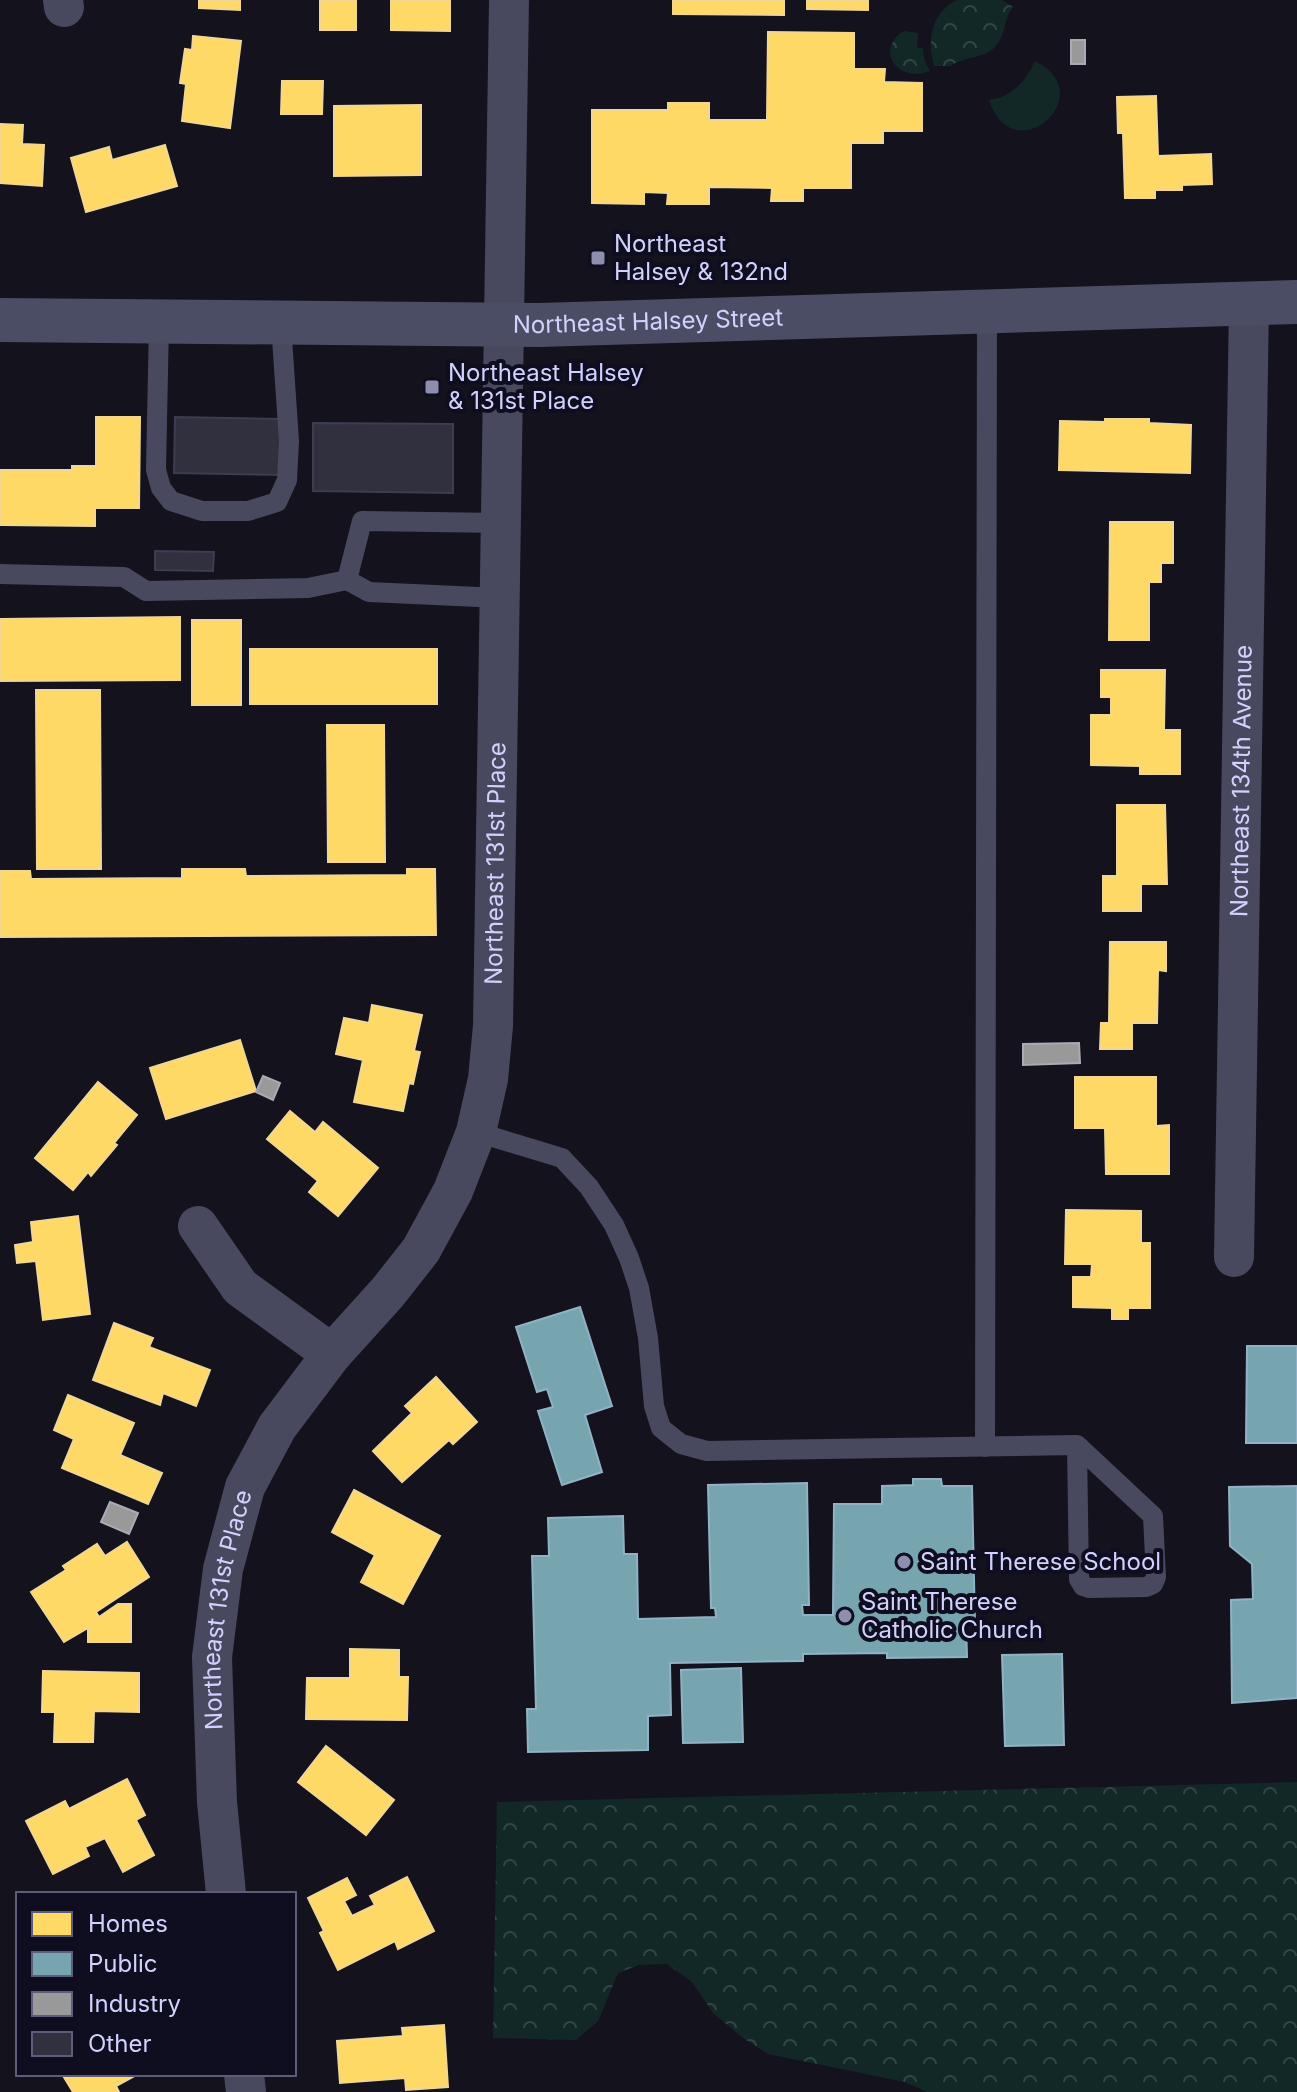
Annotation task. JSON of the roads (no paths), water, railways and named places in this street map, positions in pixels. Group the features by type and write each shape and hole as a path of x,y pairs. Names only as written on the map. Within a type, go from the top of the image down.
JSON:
{"main road":[{"name":"Northeast Halsey Street","path":"0,320 504,325 1297,302"}],"street":[{"name":"Northeast 131st Place","path":"226,1892 217,1802 212,1657 223,1569 245,1487 277,1427 332,1354 421,1250 453,1191 476,1132 488,1079 493,1026 509,0"},
{"name":"Northeast 134th Avenue","path":"1234,1257 1249,304"},
{"path":"198,1226 240,1287 332,1354"}],"lane":[{"path":"985,1447 987,312"},
{"path":"159,322 156,470 161,488 171,501 202,511 248,511 277,502 287,480 289,441 281,324"},
{"path":"347,580 362,521 501,523"},
{"path":"0,574 124,577 146,591 308,588 347,580 369,592 500,598"},
{"path":"476,1132 562,1158 589,1187 619,1236 639,1288 648,1338 654,1406 661,1428 681,1444 707,1451 1077,1445 1153,1516 1156,1577 1153,1584 1146,1587 1089,1588 1083,1586 1079,1579 1077,1445"}],"place":[{"name":"Northeast Halsey & 132nd","path":"598,258"},
{"name":"Northeast Halsey & 131st Place","path":"432,387"},
{"name":"Saint Therese School","path":"904,1562"},
{"name":"Saint Therese Catholic Church","path":"845,1616"}]}
